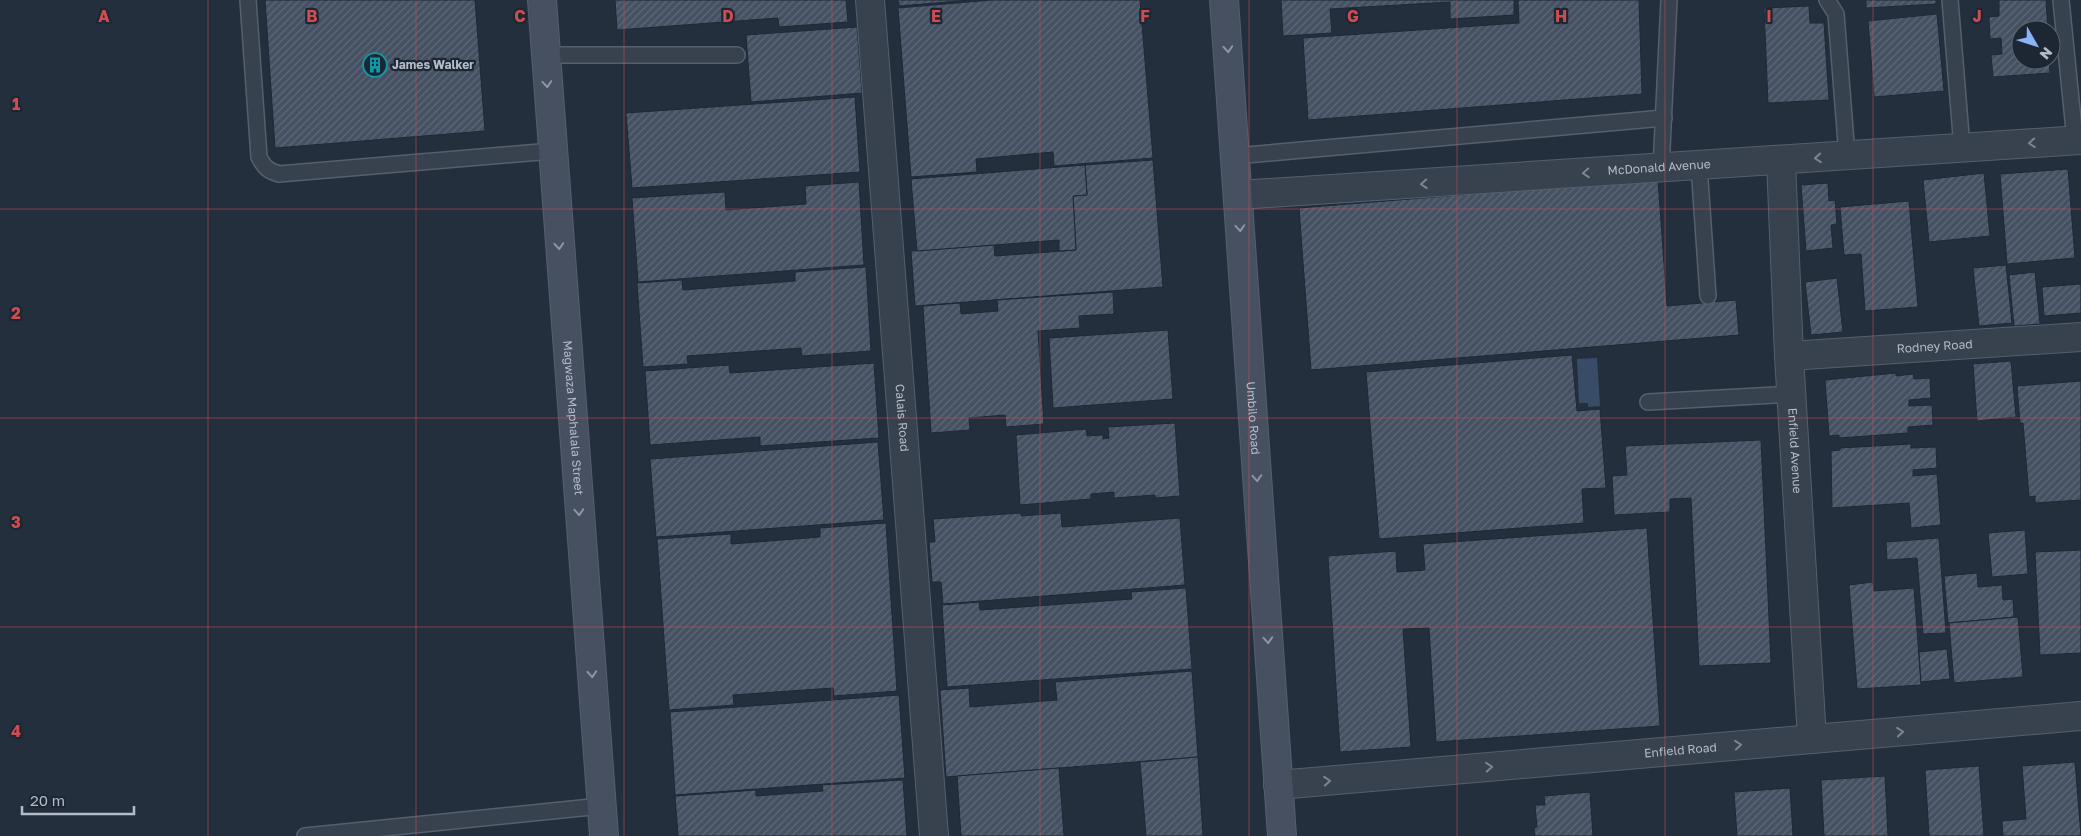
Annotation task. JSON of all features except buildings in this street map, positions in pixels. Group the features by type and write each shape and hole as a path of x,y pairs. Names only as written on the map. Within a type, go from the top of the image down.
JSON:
{"main road":[{"name":"Magwaza Maphalala Street","path":"542,0 604,836"},
{"name":"Umbilo Road","path":"1224,0 1282,836"}],"street":[{"name":"Calais Road","path":"870,0 934,836"},
{"name":"McDonald Avenue","path":"1238,196 2078,140"},
{"name":"Enfield Avenue","path":"1780,161 1812,739"},
{"name":"Rodney Road","path":"1790,356 2081,337"},
{"name":"Enfield Road","path":"1278,785 2081,716"}],"lane":[{"path":"248,0 259,156 264,167 270,172 279,174 552,151"},
{"path":"1661,169 1669,0"},
{"path":"1827,0 1836,14 1847,156"},
{"path":"1950,0 1962,148"},
{"path":"2061,0 2078,140"},
{"path":"546,55 737,55"},
{"path":"1235,156 1664,118"},
{"path":"1698,166 1708,296"},
{"path":"1648,402 1792,394"},
{"path":"305,836 601,806"}],"water":[{"path":"1597,358 1600,406 1588,407 1588,403 1579,403 1577,359"}],"place":[{"name":"James Walker","path":"375,65"}]}
